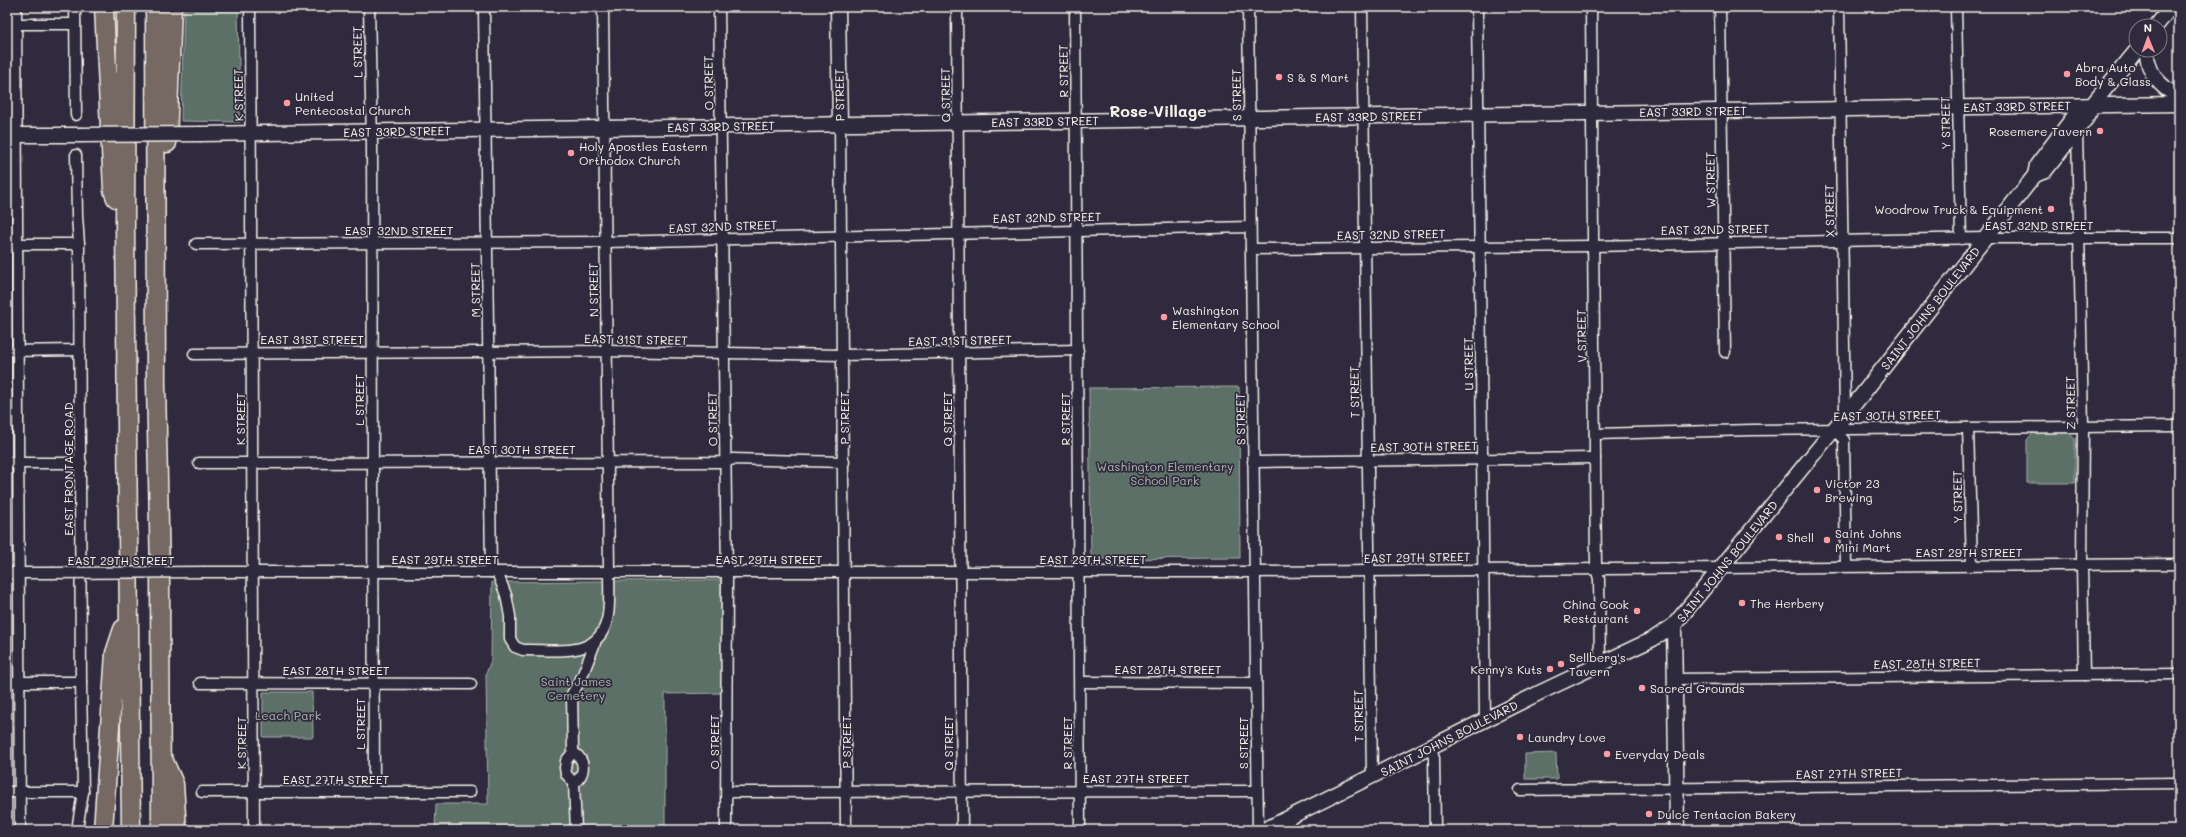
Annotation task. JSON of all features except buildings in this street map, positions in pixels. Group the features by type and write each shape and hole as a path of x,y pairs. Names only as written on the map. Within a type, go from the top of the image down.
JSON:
{"highway":[{"path":"104,7 113,190 125,227"},
{"path":"126,7 125,227 131,830"},
{"path":"155,7 156,384 160,573 159,749 161,830"},
{"path":"155,200 166,155 172,7"},
{"path":"103,830 115,653 128,612"},
{"path":"159,749 174,784 177,830"}],"street":[{"path":"16,7 12,24 11,135 12,244 18,351 20,830"},
{"path":"75,7 76,115"},
{"name":"K STREET","path":"250,7 253,244 254,830"},
{"name":"L STREET","path":"369,7 372,131 374,792"},
{"name":"M STREET","path":"484,7 488,352 494,572"},
{"name":"N STREET","path":"574,752 572,694 581,679 595,643 602,633 608,615 610,572 603,7"},
{"name":"O STREET","path":"719,7 727,573 726,830"},
{"name":"P STREET","path":"838,7 843,355 846,830"},
{"name":"Q STREET","path":"956,7 959,122 962,830"},
{"name":"R STREET","path":"1075,7 1080,830"},
{"name":"S STREET","path":"1248,7 1258,830"},
{"name":"T STREET","path":"1362,7 1372,777"},
{"name":"U STREET","path":"1477,7 1485,720"},
{"name":"V STREET","path":"1590,7 1596,568 1599,579 1600,665"},
{"name":"W STREET","path":"1720,7 1725,352"},
{"name":"X STREET","path":"1839,7 1845,415"},
{"name":"Y STREET","path":"1956,7 1961,239"},
{"path":"2162,18 2171,7"},
{"path":"12,24 75,24"},
{"name":"SAINT JOHNS BOULEVARD","path":"2035,175 2044,171 2088,116 2092,105 2130,58"},
{"path":"2146,58 2151,73 2165,87 2179,96"},
{"name":"EAST 33RD STREET","path":"11,135 721,127 1076,120 2179,104"},
{"name":"SAINT JOHNS BOULEVARD","path":"1264,830 1485,720 1661,635 1674,625 1834,429 2035,175 2037,165 2075,115 2092,105"},
{"name":"Z STREET","path":"2077,130 2083,427 2082,565 2084,675"},
{"name":"EAST FRONTAGE ROAD","path":"76,155 76,216 80,244 82,792 77,830"},
{"name":"EAST 32ND STREET","path":"196,244 606,242 1077,229 1250,227"},
{"name":"EAST 32ND STREET","path":"1251,249 1593,246 1724,242 1985,238 2179,238"},
{"path":"12,244 80,244"},
{"path":"7,351 80,350"},
{"name":"EAST 31ST STREET","path":"194,354 607,351 843,355 1078,350"},
{"name":"EAST 30TH STREET","path":"1595,434 1834,429 2179,426"},
{"name":"Y STREET","path":"1968,428 1972,565"},
{"path":"1834,429 1844,440 1846,566"},
{"name":"EAST 30TH STREET","path":"1253,462 1482,458 1595,458"},
{"name":"EAST 30TH STREET","path":"199,463 725,462 734,459 844,462"},
{"path":"7,463 81,463"},
{"name":"EAST 29TH STREET","path":"7,573 1255,572 2179,564"},
{"path":"494,572 506,595 510,616 510,639 515,646 523,650 578,648 595,643"},
{"path":"1674,625 1677,830"},
{"name":"EAST 28TH STREET","path":"1675,679 2179,674"},
{"path":"7,682 81,682"},
{"name":"EAST 28TH STREET","path":"200,682 471,684"},
{"name":"EAST 28TH STREET","path":"1080,682 1256,683"},
{"path":"1431,747 1434,758 1435,830"},
{"path":"574,783 579,780 583,770 581,759 574,752 569,756 565,768 570,779 574,783 576,830"},
{"name":"EAST 27TH STREET","path":"1520,790 2179,783"},
{"name":"EAST 27TH STREET","path":"726,792 1257,791"},
{"path":"7,792 82,792"},
{"name":"EAST 27TH STREET","path":"202,792 470,792"}],"green space":[{"path":"184,7 238,7 240,122 181,121"},
{"name":"Washington Elementary School Park","path":"1239,387 1240,558 1091,559 1089,388"},
{"path":"2066,431 2075,439 2075,483 2027,483 2027,440 2033,433"},
{"name":"Saint James Cemetery","path":"721,580 722,693 665,694 665,830 435,830 436,804 488,804 486,674 491,660 492,582"},
{"name":"Leach Park","path":"263,692 312,692 313,737 263,737"},
{"path":"1556,753 1557,779 1525,779 1525,754"}],"place":[{"name":"Abra Auto Body & Glass","path":"2067,74"},
{"name":"S & S Mart","path":"1279,77"},
{"name":"United Pentecostal Church","path":"287,103"},
{"name":"Rosemere Tavern","path":"2100,131"},
{"name":"Holy Apostles Eastern Orthodox Church","path":"571,153"},
{"name":"Woodrow Truck & Equipment","path":"2051,209"},
{"name":"Washington Elementary School","path":"1164,317"},
{"name":"Victor 23 Brewing","path":"1817,490"},
{"name":"Shell","path":"1779,537"},
{"name":"Saint Johns Mini Mart","path":"1827,540"},
{"name":"The Herbery","path":"1742,603"},
{"name":"China Cook Restaurant","path":"1637,611"},
{"name":"Sellberg's Tavern","path":"1561,664"},
{"name":"Kenny's Kuts","path":"1550,669"},
{"name":"Sacred Grounds","path":"1642,688"},
{"name":"Laundry Love","path":"1520,737"},
{"name":"Everyday Deals","path":"1607,754"},
{"name":"Dulce Tentacion Bakery","path":"1649,814"}],"district":[{"name":"Rose Village","path":"1158,110"}]}
